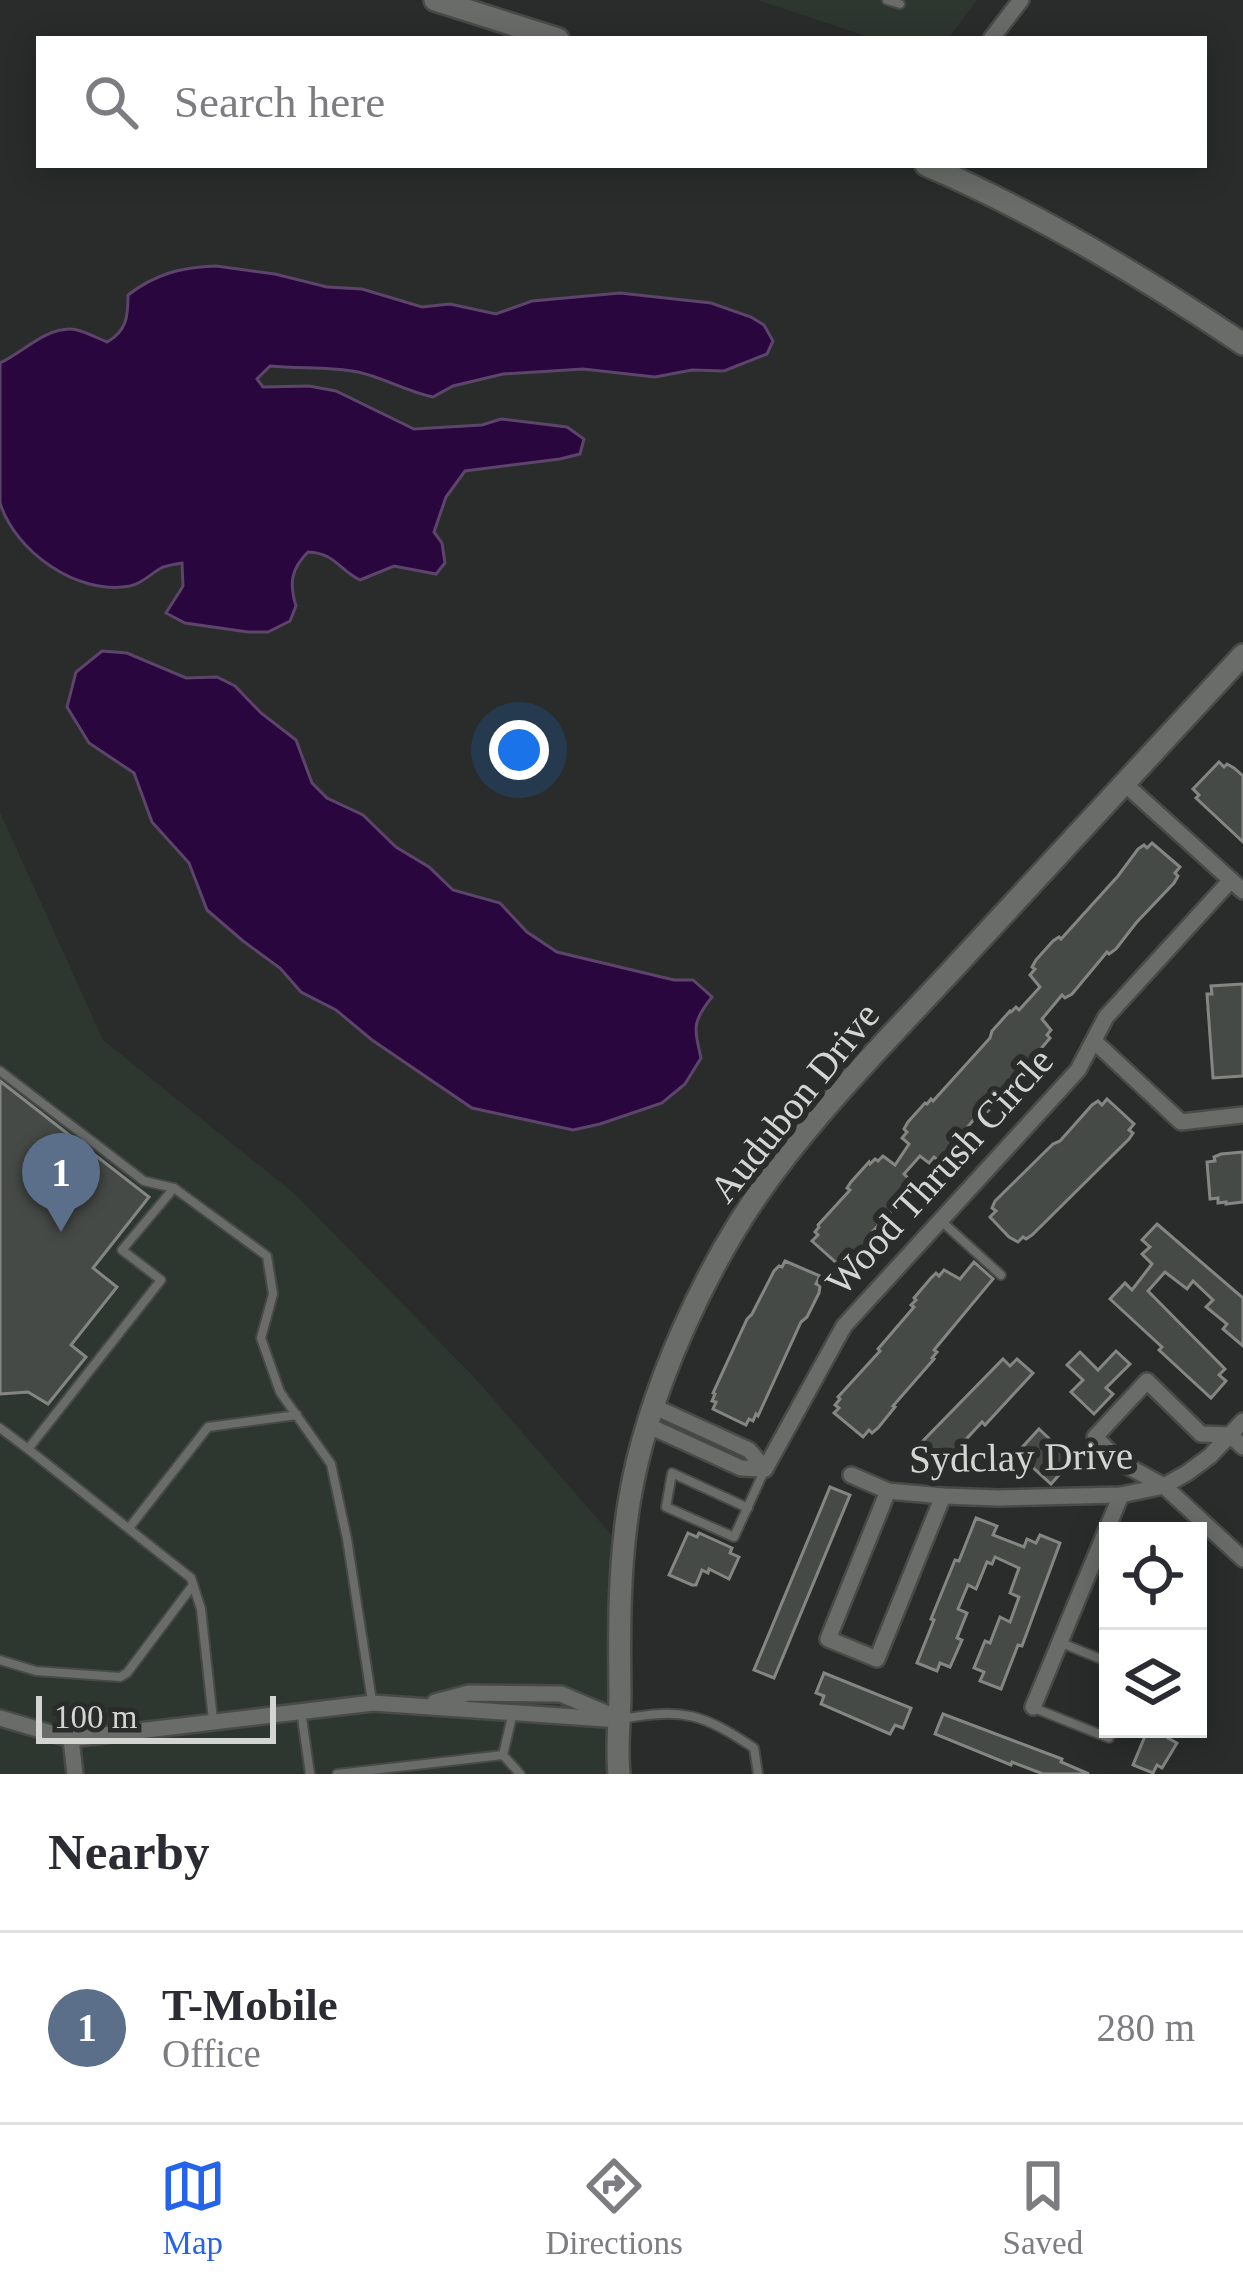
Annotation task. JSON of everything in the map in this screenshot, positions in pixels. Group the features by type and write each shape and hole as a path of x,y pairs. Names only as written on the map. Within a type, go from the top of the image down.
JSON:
{"street":[{"path":"435,0 549,36"},
{"path":"993,36 1021,0"},
{"path":"934,168 1102,256 1243,344"},
{"name":"Audubon Drive","path":"619,1774 619,1614 630,1498 651,1416 683,1329 732,1236 772,1174 844,1087 1243,655"},
{"path":"1124,783 1237,886"},
{"name":"Wood Thrush Circle","path":"765,1469 844,1326 1078,1070 1106,1016 1237,886"},
{"path":"1094,1041 1181,1122 1243,1114"},
{"path":"1236,1441 1201,1434 1147,1381 1095,1437 1120,1462 1164,1486 1243,1559"},
{"path":"651,1416 741,1468 765,1469"},
{"name":"Sydclay Drive","path":"851,1475 888,1491 943,1496 1121,1495 1164,1486 1236,1441 1243,1420"},
{"path":"888,1491 828,1639 877,1658 943,1496"},
{"path":"1033,1707 1121,1495"},
{"path":"421,1706 469,1694 561,1694 620,1720"},
{"path":"0,1718 71,1739 373,1703 620,1720"},
{"path":"71,1739 75,1774"}],"lane":[{"path":"886,0 900,4"},
{"path":"0,1071 144,1181 174,1188 266,1256 273,1294 261,1338 280,1391 332,1464 373,1703"},
{"path":"28,1449 161,1280 122,1250 174,1188"},
{"path":"940,1220 1000,1275"},
{"path":"129,1528 208,1427 296,1414"},
{"path":"0,1428 191,1578 201,1609 213,1721"},
{"path":"748,1508 672,1473 666,1507 734,1537 748,1508 765,1469"},
{"path":"0,1660 36,1671 120,1677 193,1585"},
{"path":"1059,1642 1099,1658"},
{"path":"1033,1707 1099,1734"},
{"path":"301,1711 310,1774"},
{"path":"502,1755 513,1712"},
{"path":"620,1720 657,1713 690,1714 719,1725 754,1748 758,1774"},
{"path":"338,1774 502,1755"},
{"path":"502,1755 520,1774"}],"shaded area":[{"path":"758,0 977,0 950,36 866,36"},
{"path":"216,266 362,289 422,307 450,304 496,314 532,301 620,293 711,303 751,317 764,325 773,341 767,354 724,371 692,370 655,377 583,369 503,374 453,386 433,397 358,372 270,366 257,379 263,387 336,391 414,429 482,425 501,419 567,427 584,439 580,454 465,471 446,497 434,532 442,543 445,563 436,574 394,566 360,580 331,558 308,552 293,577 296,606 290,621 268,632 248,632 185,623 166,613 183,586 182,563 163,567 130,586 89,584 70,577 19,538 0,503 0,363 60,330 79,330 107,342 122,328 128,295 138,288 169,273"},
{"path":"102,651 127,653 186,678 217,677 235,686 296,740 312,783 327,798 363,815 453,890 500,903 527,932 557,952 674,980 693,980 712,997 696,1025 701,1058 685,1084 662,1103 573,1130 472,1108 336,1010 301,992 280,968 207,910 189,863 152,822 134,773 89,743 67,707 76,672"},
{"path":"0,812 103,1040 295,1194 474,1377 623,1548 619,1774 0,1774"}],"building":[{"path":"1219,762 1243,776 1243,842 1196,798 1199,795 1193,789"},
{"path":"1152,843 1180,867 1174,883 1116,949 1107,952 1072,994 1062,995 1042,1019 1051,1030 1050,1038 988,1111 979,1113 944,1156 929,1163 920,1156 904,1174 911,1181 906,1196 873,1231 872,1240 840,1266 812,1241 818,1225 869,1162 883,1156 895,1165 909,1144 902,1138 908,1122 925,1103 933,1101 1010,1011 1019,1010 1040,987 1030,975 1036,960 1053,941 1061,939 1138,849"},
{"path":"1243,984 1243,1076 1213,1078 1207,994 1212,994 1211,986"},
{"path":"0,1081 149,1197 93,1268 117,1287 71,1345 86,1357 48,1404 28,1392 0,1394"},
{"path":"1107,1099 1134,1124 1129,1139 1032,1235 1018,1242 1009,1237 990,1217 996,1211 992,1208 995,1201 1092,1105 1098,1101 1102,1105"},
{"path":"1243,1152 1243,1202 1210,1199 1207,1162 1221,1154"},
{"path":"1157,1224 1243,1298 1243,1346 1206,1307 1213,1300 1193,1281 1187,1289 1165,1272 1148,1291 1225,1369 1219,1375 1226,1381 1211,1398 1110,1299 1125,1283 1132,1290 1152,1264 1142,1254 1150,1247 1142,1240"},
{"path":"785,1261 820,1276 819,1293 758,1416 746,1425 713,1409 713,1393 747,1319 774,1271"},
{"path":"974,1262 993,1279 878,1428 863,1437 834,1413 839,1408 835,1405 838,1397 880,1351 936,1273 939,1276 944,1270 960,1279"},
{"path":"1116,1351 1130,1364 1106,1388 1113,1394 1094,1414 1071,1392 1083,1380 1067,1365 1080,1352 1098,1370"},
{"path":"1003,1359 1010,1366 1017,1359 1033,1373 934,1474 919,1460 925,1452 918,1446"},
{"path":"1039,1429 1072,1460 1051,1484 1017,1453"},
{"path":"830,1487 850,1495 774,1678 754,1670"},
{"path":"976,1518 997,1526 993,1535 1024,1547 1027,1539 1036,1543 1040,1535 1060,1543 1001,1689 980,1681 984,1672 974,1668 1000,1617 1010,1622 1019,1597 1010,1593 1019,1568 995,1557 992,1564 987,1562 976,1589 968,1585 958,1609 967,1613 950,1667 940,1663 937,1671 917,1663 955,1560 959,1561"},
{"path":"688,1533 732,1548 730,1553 739,1557 729,1579 709,1569 708,1573 702,1570 696,1585 669,1575"},
{"path":"824,1673 911,1708 903,1728 895,1725 890,1734 821,1704 824,1696 816,1693"},
{"path":"943,1714 1062,1759 1089,1774 1043,1774 935,1734"},
{"path":"1144,1738 1177,1743 1162,1768 1157,1765 1153,1773 1133,1765"}],"place":[{"name":"T-Mobile","path":"61,1232"}]}
